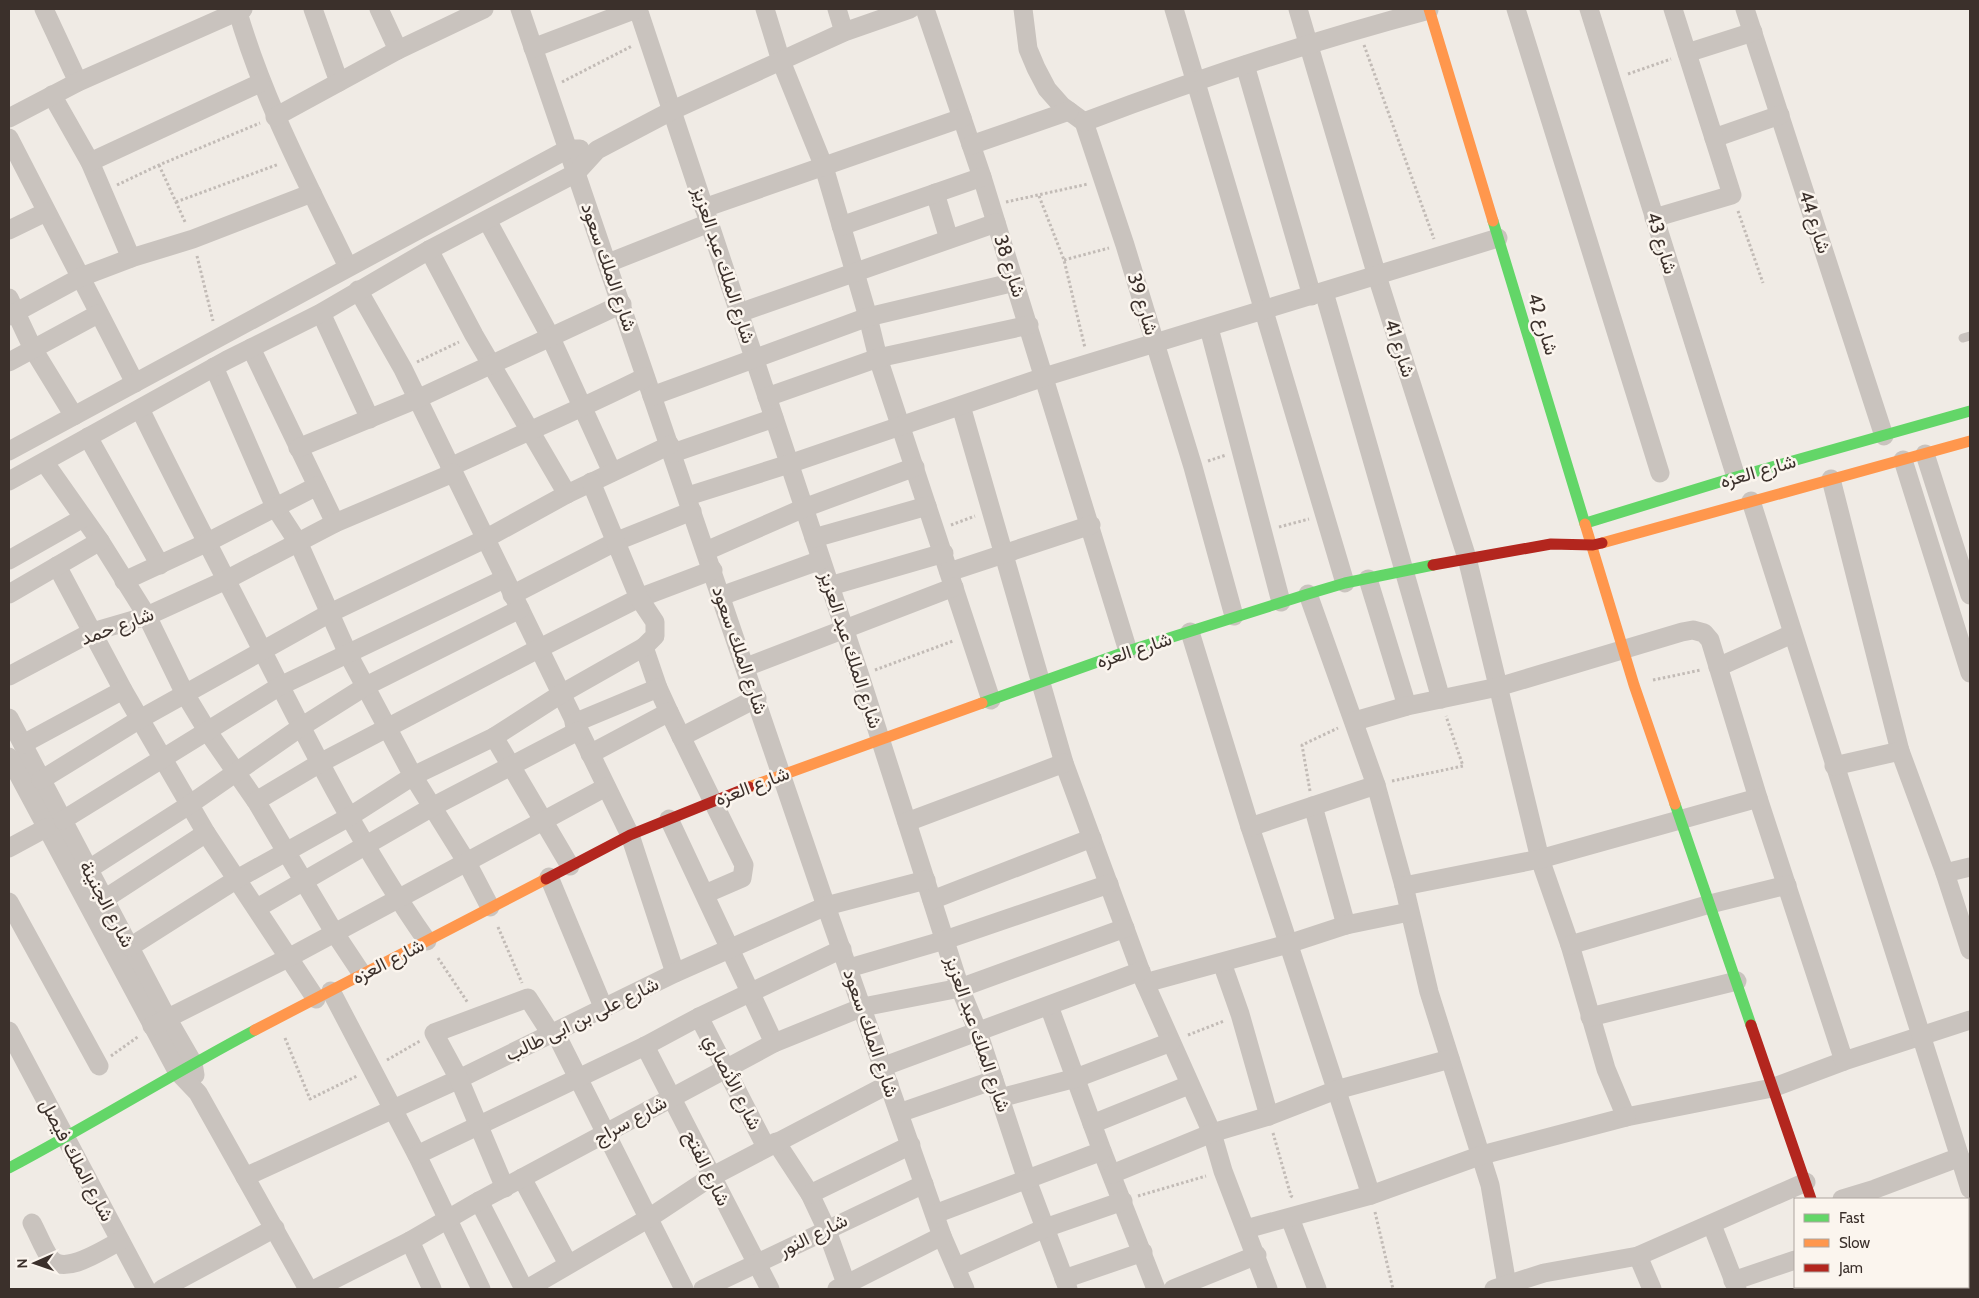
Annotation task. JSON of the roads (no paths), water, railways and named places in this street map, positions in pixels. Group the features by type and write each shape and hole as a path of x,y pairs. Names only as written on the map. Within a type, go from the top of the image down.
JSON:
{"street":[{"path":"44,9 78,82"},
{"path":"313,9 339,82"},
{"path":"379,9 398,50"},
{"path":"275,117 398,50 484,9"},
{"name":"شارع الملك سعود","path":"520,9 757,698 826,906 942,1236 965,1289"},
{"path":"534,48 637,9"},
{"name":"شارع الملك عبد العزيز","path":"637,9 673,110 706,216 845,630 960,988 978,1032 1027,1180 1066,1284"},
{"path":"765,9 781,61 824,167 868,317 878,358 991,700"},
{"path":"837,9 844,32"},
{"path":"9,482 214,367 321,313 429,250 576,172 597,150 673,110 886,13 910,9"},
{"name":"شارع 38","path":"925,9 994,214 1091,525 1128,651"},
{"name":"شارع 39","path":"1023,9 1028,49 1036,68 1047,89 1077,117 1103,180 1125,245 1193,467 1234,616"},
{"path":"1174,9 1345,583"},
{"name":"شارع 41","path":"1298,9 1377,276 1467,558 1540,859 1570,945 1606,1070 1626,1117"},
{"path":"971,145 1077,117 1309,44 1429,9"},
{"name":"شارع 42","path":"1429,9 1634,684 1772,1088 1809,1190"},
{"path":"1516,9 1660,473"},
{"name":"شارع 43","path":"1588,9 1736,478"},
{"path":"1654,218 1732,194 1673,9"},
{"name":"شارع 44","path":"1745,9 1884,436"},
{"path":"9,118 78,82 239,10 260,83 294,158 348,267"},
{"path":"1687,53 1753,32"},
{"path":"1245,64 1405,572 1441,699"},
{"path":"90,162 260,83"},
{"path":"52,95 90,162 130,258"},
{"path":"1714,138 1780,115"},
{"path":"608,263 706,216 824,167 962,118"},
{"path":"11,149 81,277 98,314 135,383"},
{"path":"9,451 568,149 597,150"},
{"path":"841,226 982,177"},
{"path":"74,416 33,349 11,308 130,258 193,239 312,193"},
{"path":"935,193 949,239"},
{"path":"9,230 46,212"},
{"path":"739,313 949,239 994,214"},
{"path":"487,220 550,336 612,472"},
{"path":"89,869 189,805 301,727 512,594 690,503 789,464 1044,377 1155,345 1498,238"},
{"path":"429,250 474,335 567,494"},
{"path":"652,396 868,317 1015,282"},
{"path":"358,290 403,369 630,835 676,973"},
{"path":"298,448 370,419 492,365 550,336 622,304"},
{"path":"321,313 370,419"},
{"path":"9,362 98,314"},
{"path":"767,398 878,358 1029,325"},
{"path":"1209,328 1240,450 1264,531 1281,602"},
{"path":"251,348 336,523"},
{"path":"214,367 275,507 299,544 348,654 413,776 434,806 466,861 490,908"},
{"name":"شارع حمد","path":"9,676 92,632 147,616 226,580 299,544 336,523 646,377"},
{"path":"961,406 1002,554 1064,763 1143,977 1212,1133 1223,1171 1257,1255 1268,1289"},
{"path":"140,409 206,543 349,817 397,898 427,941"},
{"name":"شارع العزه","path":"1552,544 1586,524 1736,478 1970,411"},
{"path":"41,780 140,719 330,613 485,539 591,482 671,449 774,418"},
{"path":"88,437 160,566"},
{"name":"شارع العزه","path":"9,1168 65,1138 185,1067 630,835 782,774 1128,651 1234,616 1345,583 1467,558 1552,544 1593,545 1970,441"},
{"path":"1925,454 1970,595"},
{"path":"1903,460 1970,673"},
{"path":"45,463 100,541 147,616 185,694 208,732 256,801 334,932 362,974"},
{"path":"706,551 804,508 915,467"},
{"path":"1831,480 1900,751 1945,873 1970,950"},
{"path":"130,947 237,879 349,817 413,776 494,737 561,694 644,647 655,636 656,625 639,598 591,482"},
{"path":"124,581 160,566 317,486"},
{"path":"1751,501 1834,766 1923,1036 1962,1145 1970,1189"},
{"path":"814,538 927,506"},
{"path":"9,560 83,518"},
{"path":"746,667 845,630 1002,554 1091,525"},
{"path":"9,594 100,541"},
{"path":"830,586 944,553"},
{"path":"721,596 821,560"},
{"path":"57,566 123,690 206,834 257,908 288,958 323,995 372,1069 449,1219 480,1289"},
{"path":"256,801 320,763 538,649 639,598 713,570"},
{"path":"1368,579 1407,706"},
{"path":"9,848 43,823 162,759 280,686 348,654 512,594"},
{"path":"1308,594 1376,785 1404,886 1429,992 1482,1155 1494,1200 1500,1287 1544,1273 1638,1256 1712,1225 1809,1190"},
{"path":"1354,721 1407,706 1498,688 1682,632 1699,631 1704,633 1710,640 1758,798 1844,1061"},
{"path":"1190,632 1250,828 1370,1195"},
{"path":"1718,667 1792,634"},
{"path":"644,647 658,688 745,870 740,880 704,894"},
{"path":"257,908 434,806 512,767 576,727 658,688"},
{"path":"23,744 123,690"},
{"path":"681,737 757,698"},
{"path":"590,754 669,712"},
{"name":"شارع الجنينة","path":"9,718 106,898 130,947 160,1022"},
{"path":"494,737 570,866"},
{"path":"1834,766 1900,751"},
{"name":"شارع الجنينة","path":"9,757 43,823 160,1022 308,1289"},
{"path":"907,822 1064,763"},
{"path":"1250,828 1376,785"},
{"path":"160,1022 288,958 606,787"},
{"path":"1404,886 1540,859 1682,821 1758,798"},
{"path":"1313,806 1346,926"},
{"path":"669,819 774,1043"},
{"path":"106,898 206,834"},
{"path":"932,900 1092,838"},
{"path":"1945,873 1970,867"},
{"path":"549,877 604,1009"},
{"name":"شارع على بن ابى طالب","path":"245,1177 459,1079 676,973 826,906 926,880"},
{"path":"849,968 945,940 1109,884"},
{"path":"1570,945 1710,904 1787,885"},
{"path":"9,902 99,1066"},
{"path":"479,1201 526,1289 648,1218 711,1177 771,1144 886,1075 978,1032 1049,1006 1143,977 1222,963 1346,926 1409,912"},
{"name":"شارع سراج","path":"315,1289 410,1241 479,1201 774,1043 863,1007 960,988 1125,928"},
{"path":"417,1155 842,949"},
{"path":"1222,963 1240,1014 1269,1116"},
{"path":"1590,1016 1737,982"},
{"path":"505,1188 459,1079 434,1033 528,998 553,1033 684,1289"},
{"path":"1049,1006 1102,1152 1123,1201 1156,1289"},
{"name":"شارع الأنصاري","path":"699,1017 725,1069 771,1144 810,1194 826,1228 843,1288"},
{"path":"1246,1229 1370,1195 1482,1155 1626,1117 1772,1088 1844,1061 1970,1020"},
{"name":"شارع الملك فيصل","path":"9,1031 146,1289"},
{"path":"1000,1098 1076,1078 1171,1042"},
{"name":"شارع الفتح","path":"645,1046 770,1289"},
{"path":"1112,1174 1212,1133 1269,1116 1336,1090 1450,1059"},
{"path":"899,1113 994,1080"},
{"path":"1092,1124 1189,1084"},
{"path":"810,1194 911,1145"},
{"path":"1844,1198 1962,1145"},
{"path":"935,1214 1102,1152"},
{"path":"522,1178 568,1264"},
{"name":"شارع النور","path":"703,1289 826,1228 924,1184"},
{"path":"957,1267 1045,1228 1123,1201"},
{"path":"1290,1218 1317,1289"},
{"path":"32,1223 50,1258 60,1265 71,1265 120,1241"},
{"path":"1712,1225 1735,1285 1794,1260"},
{"path":"162,1289 275,1228"},
{"path":"843,1288 942,1236"},
{"path":"410,1241 432,1289"},
{"path":"1066,1284 1143,1252"},
{"path":"1173,1289 1257,1255"},
{"path":"1638,1256 1652,1289"}]}
